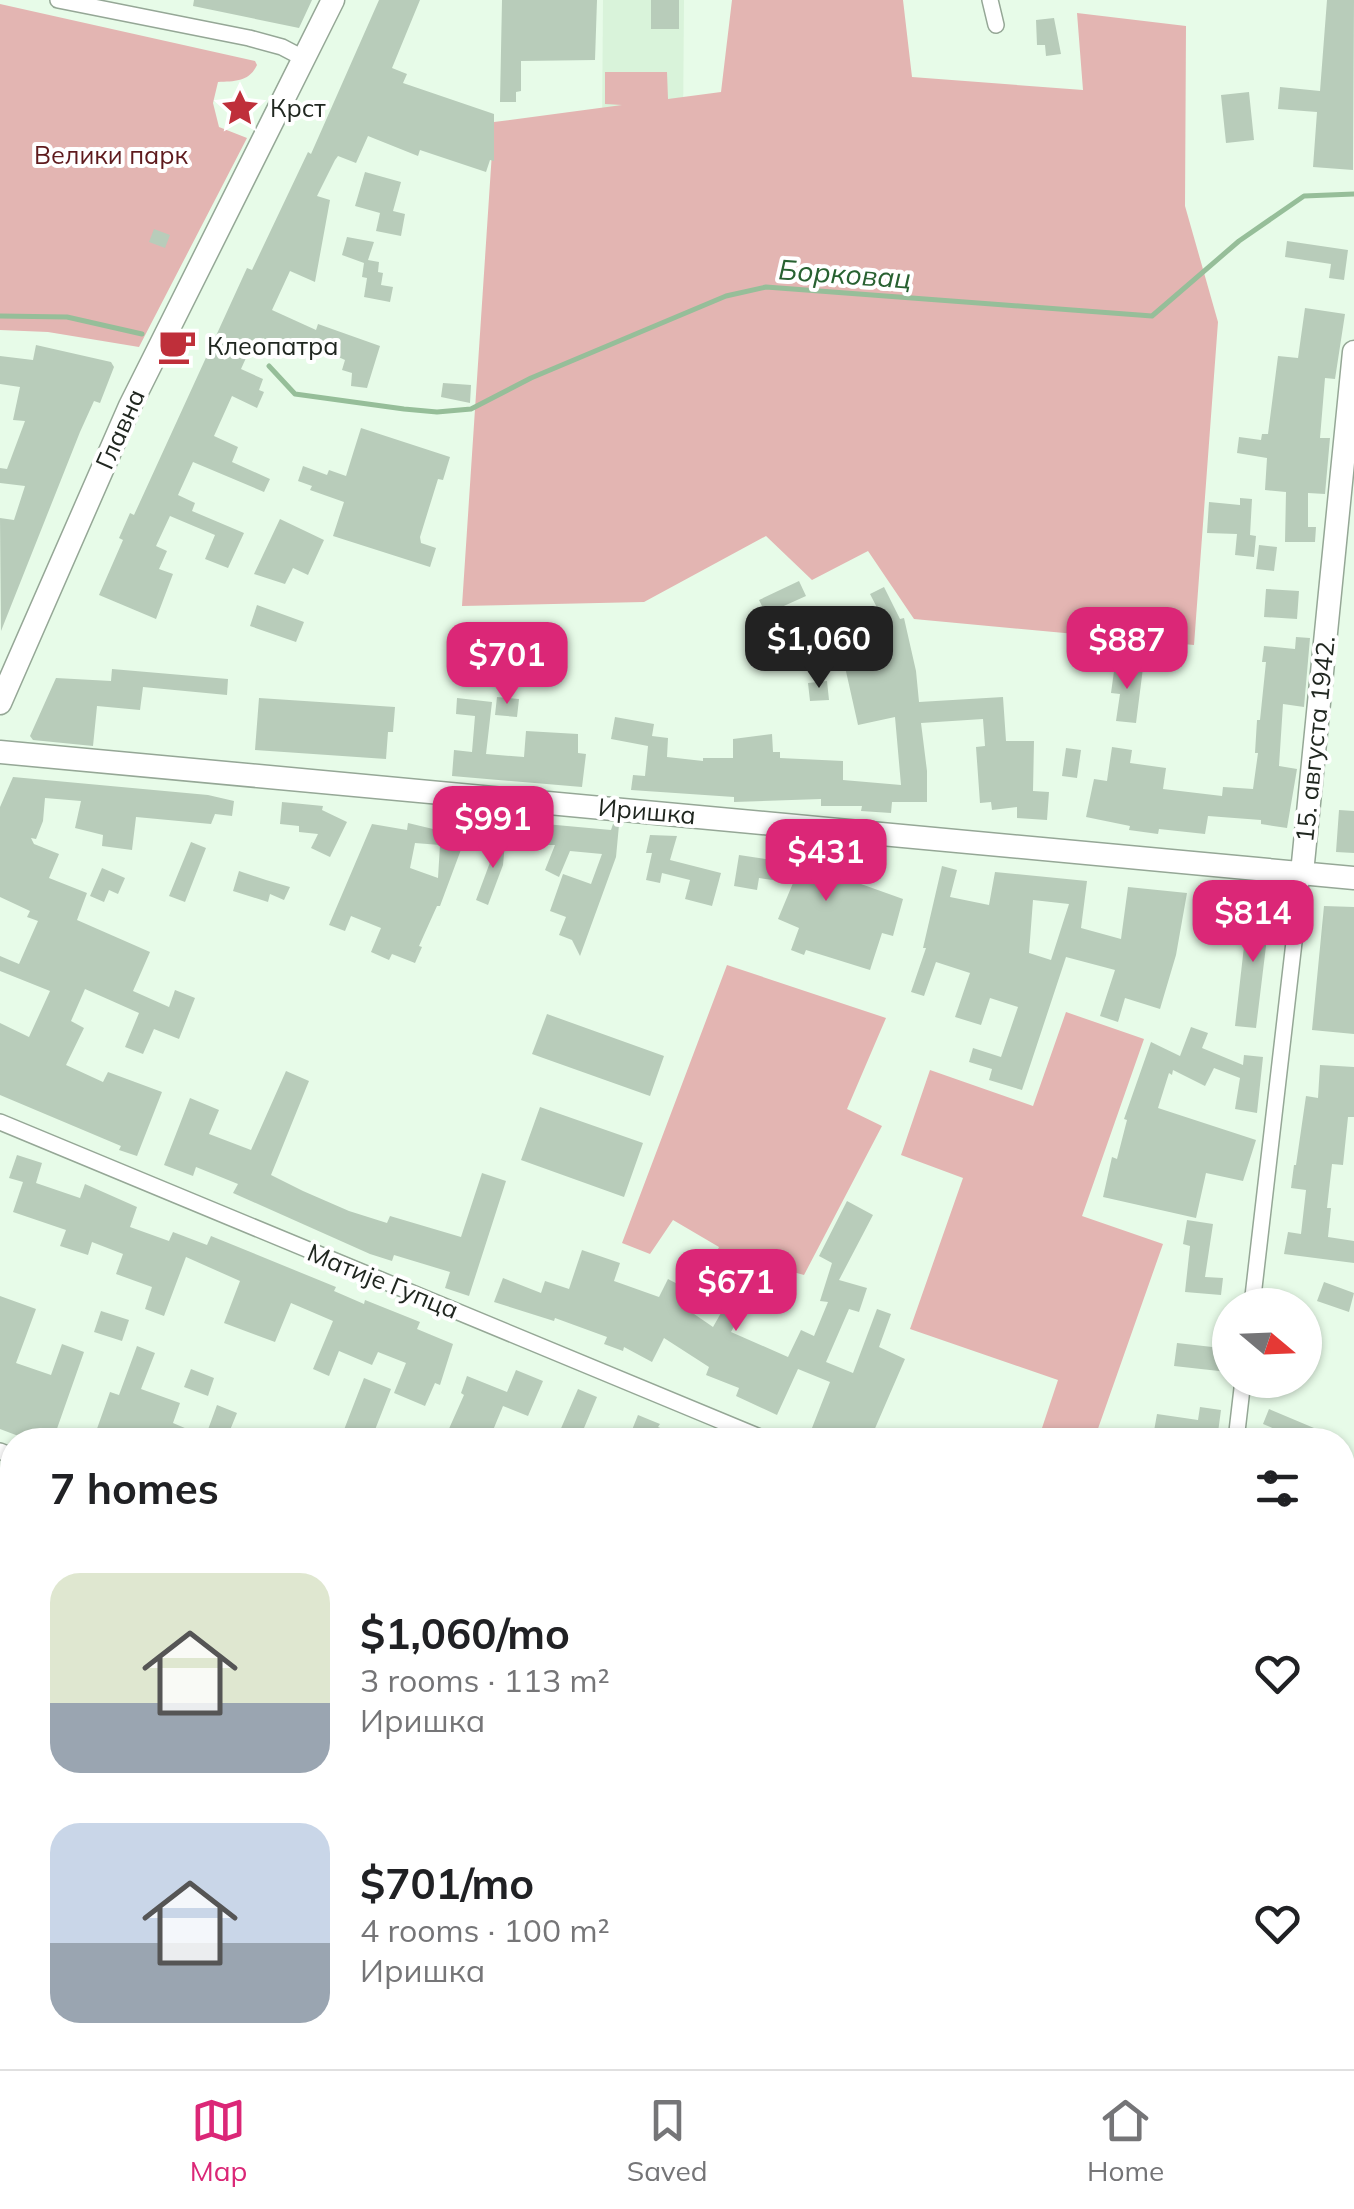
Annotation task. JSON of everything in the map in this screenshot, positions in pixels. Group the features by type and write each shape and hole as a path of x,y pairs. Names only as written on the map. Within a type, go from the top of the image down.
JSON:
{"street":[{"path":"58,0 249,38 304,58"},
{"name":"Главна","path":"0,702 130,406 333,0"},
{"path":"990,0 996,25"},
{"name":"15. августа 1942.","path":"1254,1288 1302,873 1354,352"},
{"name":"Иришка","path":"0,752 1354,878"},
{"name":"Матије Гупца","path":"0,1122 738,1428"},
{"path":"1237,1428 1241,1398"}],"shaded area":[{"path":"603,0 684,0 682,263 601,262"}],"green space":[{"path":"732,0 903,0 912,77 1083,90 1077,13 1186,26 1185,206 1218,322 1194,645 914,619 868,551 812,580 766,536 644,602 462,606 494,122 622,105 605,104 605,72 667,72 668,99 721,92"},
{"name":"Велики парк","path":"0,4 255,61 257,65 246,78 218,82 213,103 219,127 247,138 139,347 48,332 0,330"},
{"path":"727,965 886,1018 847,1109 882,1126 804,1275 746,1259 724,1300 699,1291 719,1247 673,1220 650,1254 622,1243"},
{"path":"1066,1012 1144,1039 1082,1216 1163,1244 1098,1428 1042,1428 1058,1380 910,1329 963,1178 901,1155 930,1070 1033,1106"}],"building":[{"path":"194,0 312,0 299,28 193,6"},
{"path":"379,0 420,0 392,68 407,74 403,83 494,114 494,161 490,160 486,172 420,150 418,156 368,136 356,163 338,156 335,160 317,196 330,200 315,282 290,271 272,310 316,330 318,324 380,346 367,388 351,386 352,373 342,370 345,360 297,338 291,350 255,338 241,369 263,379 259,390 264,392 257,408 232,396 214,436 238,447 232,462 270,479 264,492 193,462 178,495 195,503 192,511 244,533 228,568 205,559 215,535 170,516 156,546 167,551 159,569 173,574 156,619 99,595 123,540 119,538 130,513 134,515 247,268 252,270 308,152 311,154"},
{"path":"502,0 597,0 595,60 521,61 521,91 516,92 516,102 500,102"},
{"path":"651,0 679,0 679,29 651,29"},
{"path":"1327,0 1354,0 1353,170 1313,167 1317,112 1278,109 1280,87 1320,91"},
{"path":"1054,18 1061,54 1046,56 1045,45 1037,45 1036,20"},
{"path":"1249,92 1254,140 1226,143 1221,95"},
{"path":"365,172 401,182 393,211 405,214 401,236 376,231 380,213 355,206"},
{"path":"154,229 170,235 165,248 149,242"},
{"path":"347,237 374,242 368,260 379,262 378,272 383,273 381,285 393,287 390,302 364,297 364,263 342,255"},
{"path":"1287,241 1348,250 1344,280 1329,278 1331,264 1285,257"},
{"path":"1305,308 1345,314 1335,379 1325,378 1320,438 1330,438 1325,494 1308,493 1308,527 1316,527 1315,542 1285,542 1286,492 1265,490 1267,458 1237,453 1239,437 1261,440 1262,434 1268,434 1278,356 1298,358"},
{"path":"36,345 111,362 114,367 100,403 94,401 80,432 1,631 0,518 14,520 25,486 0,483 0,468 7,469 25,421 13,420 20,387 0,384 0,356 33,360"},
{"path":"443,383 471,385 470,403 441,397"},
{"path":"361,428 450,457 443,480 438,479 420,537 421,543 436,548 430,567 333,536 344,502 310,490 312,486 298,481 303,466 327,475 329,470 346,476"},
{"path":"1240,498 1252,499 1250,535 1256,536 1254,557 1235,555 1237,534 1207,533 1209,502 1240,505"},
{"path":"280,519 324,540 308,575 293,568 285,584 254,574"},
{"path":"1259,545 1277,547 1274,571 1256,569"},
{"path":"799,581 806,596 766,614 759,600"},
{"path":"884,587 900,619 904,618 919,702 1003,697 1006,741 1034,741 1033,791 1049,792 1047,820 1017,818 1017,807 992,810 991,802 980,803 976,747 985,746 983,719 921,723 927,802 892,802 891,813 861,811 862,806 821,806 821,799 734,802 734,797 631,790 633,775 645,776 648,746 611,739 615,717 654,724 652,736 668,738 667,757 703,761 733,758 733,739 772,734 773,752 780,752 780,758 843,761 843,780 901,785 895,717 858,725 843,658 879,650 876,634 889,631 870,594"},
{"path":"1266,589 1299,591 1297,619 1264,617"},
{"path":"257,605 304,622 296,642 250,626"},
{"path":"1296,637 1310,638 1304,707 1283,704 1279,766 1297,769 1287,828 1261,824 1261,820 1208,816 1205,834 1159,829 1158,834 1086,817 1094,779 1107,781 1112,747 1132,750 1130,763 1166,768 1163,789 1222,796 1223,787 1253,789 1257,720 1266,662 1262,662 1264,646 1295,649"},
{"path":"1115,664 1143,668 1136,723 1116,721 1120,694 1111,693"},
{"path":"112,669 228,679 227,695 143,687 140,710 97,706 93,746 33,740 30,736 56,678 111,681"},
{"path":"827,681 829,700 810,701 808,683"},
{"path":"497,697 519,699 517,717 495,715"},
{"path":"259,698 395,707 386,759 255,750"},
{"path":"457,698 492,702 486,754 524,757 526,731 578,734 578,753 586,754 582,787 452,776 454,750 472,752 475,716 456,714"},
{"path":"1066,748 1081,750 1077,778 1062,776"},
{"path":"13,777 208,795 234,801 232,816 215,814 211,824 136,817 132,850 102,846 103,835 75,828 81,801 45,798 43,821 36,839 31,838 34,844 59,854 49,878 87,893 77,920 150,952 133,991 169,1007 175,990 195,998 179,1039 154,1029 143,1054 125,1047 139,1013 85,989 71,1021 84,1028 66,1065 103,1082 108,1072 162,1092 137,1156 0,1095 0,1023 29,1037 50,991 0,971 0,956 19,964 38,921 27,917 30,911 0,897 0,807"},
{"path":"282,802 323,806 322,810 347,822 330,857 311,848 318,834 280,824"},
{"path":"1339,810 1354,811 1354,853 1336,852"},
{"path":"434,817 472,820 415,963 392,954 389,960 371,952 381,928 351,916 345,931 329,925 372,824 407,830 408,823 433,829","holes":["415,843 440,845 438,878 410,868"]},
{"path":"545,824 611,830 613,824 619,825 616,857 580,956 572,940 559,935 566,917 550,911 563,874 591,884 602,854 570,851 559,877 545,870 555,845 543,845"},
{"path":"502,830 506,831 503,865 488,905 476,900"},
{"path":"650,835 677,836 670,860 721,873 712,906 685,899 690,880 662,873 660,883 646,880 652,853 646,853"},
{"path":"191,842 206,848 185,902 169,896"},
{"path":"773,848 834,853 832,861 865,867 861,884 903,899 893,936 882,933 870,970 806,950 804,955 791,950 799,928 778,919 793,883 759,878 757,890 734,886 739,855 772,860"},
{"path":"942,866 957,870 950,897 989,905 995,872 1087,881 1081,928 1121,939 1128,887 1187,893 1176,955 1160,1009 1125,998 1118,1022 1100,1016 1115,970 1066,957 1022,1090 989,1080 992,1069 969,1062 973,1048 1001,1057 1018,1007 990,998 981,1025 955,1017 970,973 936,962 924,996 911,992","holes":["1033,900 1069,904 1051,960 1029,953"]},
{"path":"102,868 125,878 118,894 109,890 104,902 90,896"},
{"path":"239,871 290,887 284,900 270,894 268,902 233,891"},
{"path":"1209,897 1228,899 1220,934 1205,932"},
{"path":"1249,902 1271,905 1256,1028 1235,1026"},
{"path":"1324,906 1354,907 1354,1034 1312,1030"},
{"path":"547,1014 664,1056 650,1096 532,1054"},
{"path":"1191,1027 1208,1033 1202,1048 1243,1065 1244,1055 1263,1057 1257,1113 1235,1109 1240,1078 1214,1068 1205,1086 1173,1070 1158,1108 1256,1140 1243,1181 1206,1173 1196,1218 1103,1197 1112,1157 1117,1159 1127,1120 1124,1119 1151,1042 1180,1056"},
{"path":"1320,1065 1354,1067 1354,1117 1348,1117 1343,1165 1332,1164 1327,1208 1331,1208 1328,1237 1354,1241 1354,1263 1284,1254 1288,1232 1301,1234 1306,1190 1291,1188 1306,1096 1318,1098"},
{"path":"286,1071 309,1081 271,1175 303,1191 387,1223 390,1216 461,1237 482,1173 506,1181 469,1296 445,1288 450,1272 394,1255 392,1261 370,1254 233,1193 238,1184 196,1167 193,1176 164,1165 190,1098 219,1110 209,1134 251,1150"},
{"path":"540,1107 643,1143 624,1197 521,1160"},
{"path":"17,1155 42,1163 36,1183 80,1198 85,1184 137,1207 130,1227 169,1241 173,1232 207,1245 211,1236 336,1287 334,1291 364,1304 365,1300 420,1322 417,1329 453,1344 440,1385 435,1383 425,1406 394,1393 406,1363 378,1352 372,1365 339,1351 329,1376 313,1369 333,1321 291,1303 275,1342 224,1323 240,1281 186,1257 164,1316 145,1309 152,1287 116,1274 123,1254 92,1242 88,1255 60,1246 66,1230 13,1212 23,1182 9,1178"},
{"path":"847,1201 873,1215 839,1280 867,1288 859,1312 849,1309 826,1362 853,1373 877,1309 891,1314 879,1347 905,1359 875,1428 812,1428 830,1382 798,1369 777,1415 736,1396 739,1388 706,1375 709,1367 664,1338 652,1362 624,1347 623,1351 604,1344 607,1337 494,1302 503,1278 541,1293 545,1281 569,1289 582,1250 620,1263 614,1281 659,1297 668,1279 689,1290 681,1305 713,1327 733,1292 748,1301 731,1332 788,1357 801,1330 814,1336 828,1302 820,1301 832,1263 819,1256"},
{"path":"1187,1220 1213,1224 1205,1277 1223,1278 1222,1288 1212,1288 1212,1294 1185,1292 1190,1246 1183,1244"},
{"path":"1324,1282 1354,1293 1349,1312 1322,1303"},
{"path":"0,1296 36,1309 16,1363 51,1375 62,1344 84,1352 57,1428 0,1428"},
{"path":"101,1311 129,1320 122,1341 94,1332"},
{"path":"1177,1343 1212,1347 1212,1370 1174,1366"},
{"path":"137,1346 155,1353 141,1389 180,1403 173,1423 185,1428 97,1428 110,1392 119,1395"},
{"path":"191,1369 214,1378 208,1396 184,1387"},
{"path":"516,1370 543,1381 528,1416 503,1406 494,1428 449,1428 464,1395 461,1393 467,1376 507,1392"},
{"path":"364,1378 391,1389 376,1428 345,1428"},
{"path":"578,1389 597,1397 584,1428 561,1428"},
{"path":"217,1405 237,1413 231,1428 209,1428"},
{"path":"1200,1407 1221,1410 1219,1428 1155,1428 1157,1414 1198,1420"},
{"path":"1269,1409 1314,1428 1272,1428 1263,1424"},
{"path":"638,1415 660,1424 660,1428 633,1428"}],"waterway":[{"name":"Борковац","path":"269,366 295,394 437,412 471,409 531,378 726,296 766,287 1152,316 1239,241 1304,196 1354,194"},
{"name":"Борковац","path":"0,316 67,317 142,334"}],"place":[{"name":"Крст","path":"240,108"},
{"name":"Клеопатра","path":"177,346"}]}
